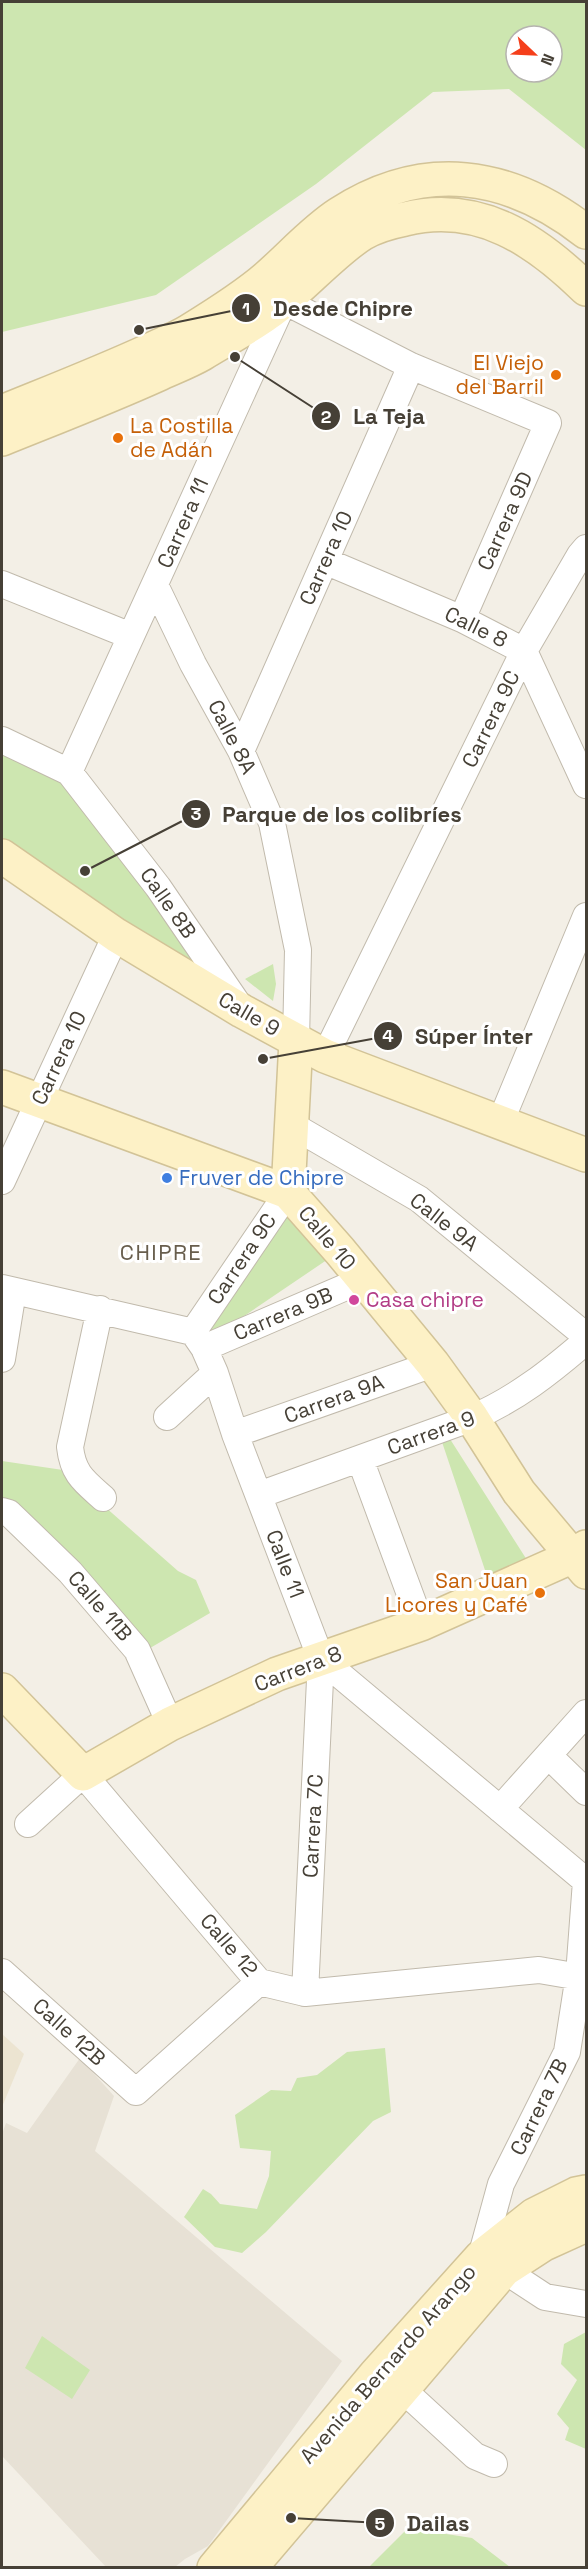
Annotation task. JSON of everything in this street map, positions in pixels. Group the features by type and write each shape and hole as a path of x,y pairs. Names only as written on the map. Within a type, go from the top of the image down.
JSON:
{"main road":[{"path":"2,439 129,388 200,355 275,290 338,214 376,194 431,178 462,178 507,189 562,213 586,232"},
{"path":"2,411 118,365 275,290 361,234 378,226 420,215 472,217 501,226 544,250 586,289"},
{"name":"Calle 9","path":"2,856 116,935 242,1011 325,1056 586,1155"},
{"name":"Carrera 9C","path":"288,1192 296,1041"},
{"name":"Calle 10","path":"2,1088 288,1192 433,1364 472,1418 519,1492 583,1558"},
{"name":"Carrera 8","path":"82,1773 170,1724 277,1674 421,1624 583,1558"},
{"name":"Calle 12","path":"2,1690 82,1773"},
{"name":"Avenida Bernardo Arango","path":"250,2568 402,2389 493,2264 534,2215 576,2194 586,2192"},
{"name":"Avenida Bernardo Arango","path":"214,2568 375,2375 493,2264 586,2225"}],"street":[{"path":"275,290 411,366"},
{"name":"Carrera 11","path":"69,772 155,585 275,290"},
{"name":"Carrera 9D","path":"411,366 548,423 462,619"},
{"name":"Carrera 10","path":"241,751 411,366"},
{"name":"Carrera 9C","path":"325,1056 524,651 586,548"},
{"name":"Calle 8","path":"325,561 462,619 524,651 586,785"},
{"path":"2,584 131,636"},
{"name":"Calle 8A","path":"155,585 193,664 241,751 272,823 298,950 296,1041"},
{"name":"Calle 8B","path":"2,740 69,772 158,887 242,1011"},
{"path":"500,1123 586,916"},
{"name":"Carrera 10","path":"2,1181 116,935"},
{"name":"Calle 9A","path":"290,1124 419,1199 586,1336"},
{"name":"Carrera 9C","path":"199,1340 288,1192"},
{"name":"Carrera 9B","path":"199,1340 362,1280"},
{"path":"2,1359 7,1290 100,1310 199,1340"},
{"path":"100,1310 70,1447 72,1462 79,1477 103,1498"},
{"name":"Calle 11","path":"199,1340 215,1373 235,1434 321,1659 586,1881"},
{"name":"Carrera 9","path":"259,1495 472,1418 505,1403 547,1376 586,1341"},
{"name":"Carrera 9A","path":"235,1434 433,1364"},
{"path":"167,1417 215,1373"},
{"path":"360,1459 421,1624"},
{"name":"Calle 11B","path":"2,1511 9,1512 70,1572 137,1650 170,1724"},
{"name":"Carrera 7C","path":"305,1994 321,1659"},
{"path":"500,1809 586,1713"},
{"path":"549,1756 586,1792"},
{"name":"Calle 12","path":"82,1773 259,1982 305,1994 539,1970 583,1977"},
{"name":"Carrera 8","path":"28,1824 82,1773"},
{"name":"Carrera 7B","path":"493,2264 501,2184 567,2052 583,1977 586,1881"},
{"name":"Calle 12B","path":"2,1972 136,2092 259,1982"},
{"path":"493,2264 545,2297 586,2304"},
{"path":"402,2389 475,2456 494,2464"}],"shaded area":[{"path":"2,2034 24,2054 2,2107"},
{"path":"80,2058 114,2096 95,2151 342,2361 208,2546 175,2567 106,2567 2,2456 2,2134 6,2123 27,2133"}],"green space":[{"path":"2,2 586,2 586,150 509,89 433,92 316,184 156,295 2,332"},
{"path":"2,740 69,772 242,1011 2,856"},
{"path":"273,964 276,984 273,1001 245,979"},
{"path":"288,1192 340,1251 197,1348"},
{"path":"450,1439 527,1560 487,1576 442,1442"},
{"path":"2,1461 63,1470 178,1571 196,1580 210,1613 145,1651 2,1508"},
{"path":"385,2048 391,2112 373,2121 266,2232 242,2253 215,2247 184,2217 203,2189 220,2204 257,2209 269,2176 271,2151 240,2148 235,2115 271,2090 291,2091 297,2078 317,2075 347,2052"},
{"path":"586,2332 586,2449 565,2440 569,2428 557,2414 577,2380 561,2364 564,2344"},
{"path":"42,2336 90,2370 72,2399 25,2368"},
{"path":"408,2528 472,2538 510,2567 369,2567"}],"place":[{"name":"Desde Chipre","path":"139,330"},
{"name":"La Teja","path":"235,357"},
{"name":"El Viejo del Barril","path":"556,375"},
{"name":"La Costilla de Adán","path":"118,438"},
{"name":"Parque de los colibríes","path":"85,871"},
{"name":"Súper Ínter","path":"263,1059"},
{"name":"Fruver de Chipre","path":"167,1178"},
{"name":"Casa chipre","path":"354,1300"},
{"name":"San Juan Licores y Café","path":"540,1593"},
{"name":"Dailas","path":"291,2518"}],"district":[{"name":"CHIPRE","path":"161,1252"}]}
